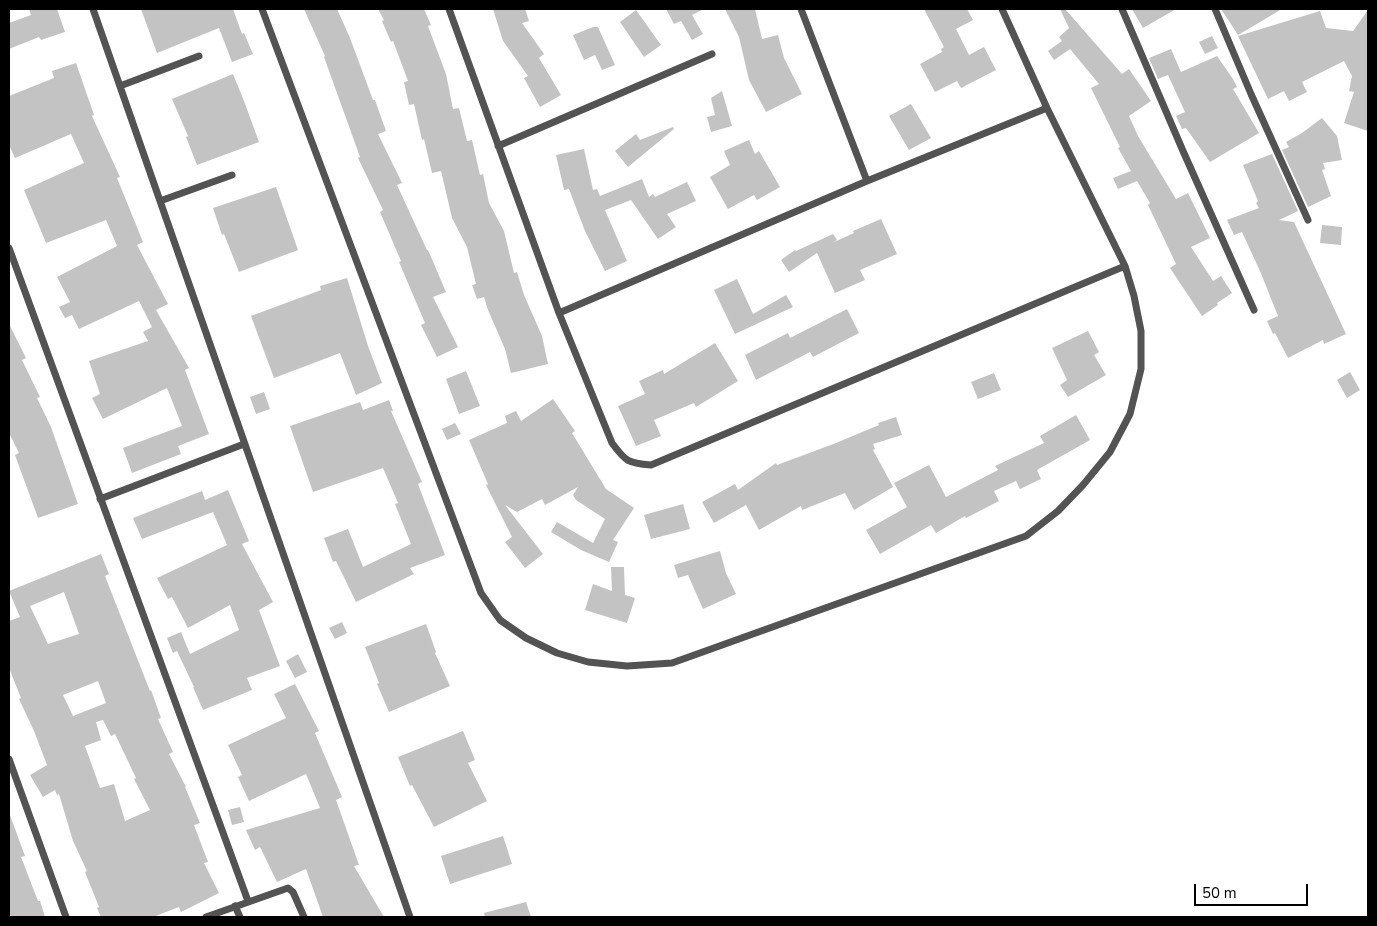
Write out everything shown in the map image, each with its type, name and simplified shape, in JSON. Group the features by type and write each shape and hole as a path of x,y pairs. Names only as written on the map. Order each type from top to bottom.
{"lane":[{"path":"93,9 410,917"},
{"path":"262,9 481,593 500,620 526,638 557,653 588,662 626,666 672,663 1026,536 1058,511 1083,485 1110,452 1130,414 1141,369 1141,332 1134,296 1125,266 1047,108 1002,9"},
{"path":"449,9 559,313 612,443 622,456 634,464 651,465 1125,266"},
{"path":"802,9 867,181"},
{"path":"1122,9 1254,310"},
{"path":"1215,9 1308,220"},
{"path":"498,146 712,54"},
{"path":"120,86 199,56"},
{"path":"559,313 867,181 1047,108"},
{"path":"160,201 232,175"},
{"path":"9,248 248,901"},
{"path":"100,500 244,444"},
{"path":"9,759 66,917"},
{"path":"206,917 288,888 293,892 304,917"},
{"path":"235,906 240,917"}],"building":[{"path":"29,9 57,9 65,32 41,40 39,37 9,49 9,23 31,15"},
{"path":"141,9 233,9 242,34 244,33 253,54 232,62 219,28 157,53"},
{"path":"304,9 337,9 373,100 375,100 386,131 378,134 402,183 397,185 446,292 433,297 458,347 437,357 421,325 425,323 380,212 383,210 358,158 360,157 325,56"},
{"path":"378,9 424,9 431,25 428,26 446,74 453,109 459,108 467,141 472,140 480,175 483,174 489,203 504,231 514,273 517,272 524,295 542,336 548,364 511,373 505,349 484,297 477,299 472,285 476,284 467,247 452,218 441,171 432,173 414,104 409,105 404,82 408,81 393,41 391,42 382,21 384,20"},
{"path":"493,9 525,9 529,21 522,23 544,54 539,58 561,95 540,107 524,78 528,76 503,41"},
{"path":"666,9 704,9 692,15 703,34 692,40 681,21 674,24"},
{"path":"725,9 755,9 762,39 778,35 784,58 802,94 766,112 749,80 739,37"},
{"path":"924,9 967,9 973,20 956,29 969,55 984,47 996,70 961,88 957,81 935,92 920,64 942,52 941,49 944,47"},
{"path":"1060,9 1065,9 1122,74 1129,69 1151,101 1129,116 1138,136 1176,199 1188,193 1210,238 1191,247 1213,281 1221,276 1232,293 1202,316 1170,268 1176,264 1148,205 1150,203 1137,181 1118,189 1113,178 1131,171 1118,148 1120,147 1091,88 1099,84 1070,49 1054,60 1048,51 1062,41 1059,37 1069,28"},
{"path":"1132,9 1176,9 1143,28"},
{"path":"1221,9 1282,9 1238,35"},
{"path":"636,10 661,45 644,57 620,22"},
{"path":"1368,10 1368,131 1344,123 1354,92 1349,91 1352,76 1344,61 1302,82 1307,92 1289,101 1284,91 1268,99 1238,36 1320,11 1326,28 1353,31"},
{"path":"593,27 598,27 615,65 602,70 595,55 584,60 573,35"},
{"path":"1212,36 1218,48 1205,54 1199,42"},
{"path":"1171,49 1181,72 1217,56 1233,79 1237,87 1233,89 1259,133 1210,162 1186,128 1182,129 1176,116 1185,112 1168,75 1158,79 1149,58"},
{"path":"76,63 94,115 92,116 120,177 117,178 143,242 137,245 168,304 156,310 189,368 185,370 209,434 178,446 181,454 132,473 123,448 182,426 167,388 103,419 92,398 100,394 89,361 148,341 143,332 152,327 139,301 79,329 72,315 65,318 59,307 70,302 57,277 117,246 106,220 46,243 24,190 84,163 71,134 15,158 9,145 9,96 54,78 52,71"},
{"path":"233,74 259,142 197,165 186,137 188,136 172,99"},
{"path":"722,91 732,126 711,132 707,117 715,115 711,98"},
{"path":"911,104 931,138 909,150 889,116"},
{"path":"1322,118 1337,136 1342,160 1323,163 1325,169 1322,170 1331,196 1308,207 1282,150 1289,147 1286,142"},
{"path":"673,127 674,129 628,167 615,151 636,134 640,140"},
{"path":"749,140 755,154 759,151 780,187 757,200 754,195 728,209 710,177 730,165 724,151"},
{"path":"584,149 593,190 597,189 600,196 642,179 649,197 653,194 655,197 687,182 696,201 667,214 676,227 658,239 631,200 605,210 627,261 605,271 585,231 569,189 564,190 556,155"},
{"path":"1272,154 1298,211 1279,220 1294,222 1346,334 1324,344 1323,340 1288,358 1267,321 1278,316 1260,271 1242,232 1234,235 1227,220 1259,208 1256,203 1258,201 1243,165"},
{"path":"276,187 298,250 239,272 224,234 222,235 213,208"},
{"path":"881,219 897,254 860,270 865,280 835,293 817,253 789,272 781,260 795,250 833,234 837,240 832,243 854,233 853,231"},
{"path":"1322,225 1342,227 1341,245 1320,243"},
{"path":"347,278 368,346 382,383 356,395 340,353 274,378 251,316 321,290 320,286"},
{"path":"737,279 753,314 786,295 793,307 735,334 714,290"},
{"path":"847,309 859,333 813,357 810,352 756,380 745,355 788,333 790,338"},
{"path":"9,324 26,358 22,360 40,397 37,398 51,427 78,504 38,518 15,455 19,453 9,433"},
{"path":"1088,331 1099,352 1094,355 1106,375 1068,397 1060,385 1067,380 1052,348"},
{"path":"715,343 738,381 696,407 694,403 654,420 661,436 636,446 618,406 645,394 639,381 663,370 664,374"},
{"path":"466,371 480,406 459,414 446,379"},
{"path":"1350,372 1360,390 1347,398 1337,380"},
{"path":"994,373 1001,390 978,399 971,382"},
{"path":"264,392 270,409 256,414 250,397"},
{"path":"553,399 575,431 572,433 606,489 634,508 613,540 618,542 609,562 581,550 551,532 557,522 593,543 605,519 576,500 573,495 578,487 545,505 542,499 517,512 505,505 543,554 525,568 505,542 512,537 486,485 488,484 469,440 507,423 505,416 516,411 521,421"},
{"path":"389,400 393,411 391,411 422,482 418,484 445,555 410,568 414,574 356,602 336,561 333,562 324,538 348,529 363,567 411,544 395,504 398,503 383,468 313,492 290,426 360,402 363,410"},
{"path":"1076,415 1090,440 1037,470 1041,479 1020,489 1016,481 994,491 999,501 966,518 965,516 936,533 931,525 880,554 866,530 907,507 894,483 929,465 946,497 998,470 995,466 1044,443 1040,436"},
{"path":"896,417 902,435 873,444 875,449 873,450 893,487 854,510 845,493 802,510 801,506 759,530 746,505 714,523 702,502 735,484 738,490 776,463 777,465 836,443 879,425 878,423"},
{"path":"455,423 461,434 447,440 442,429"},
{"path":"228,490 249,541 242,544 273,602 259,610 280,666 247,678 252,690 203,710 177,651 173,653 167,638 181,632 190,654 239,630 230,605 188,628 172,597 168,599 157,578 227,545 213,512 142,539 133,518 202,491 205,500"},
{"path":"683,504 690,529 651,539 644,515"},
{"path":"720,551 726,573 736,594 703,609 688,575 678,578 674,565"},
{"path":"101,554 109,574 105,576 151,690 161,718 158,719 173,752 169,754 186,787 200,823 194,825 208,862 204,863 219,893 181,912 179,907 153,917 101,917 85,872 87,871 73,841 59,794 57,795 55,790 43,797 30,775 47,765 19,699 21,698 9,668 9,621 20,617 9,591","holes":["64,592 79,634 48,644 30,606","98,681 106,703 73,716 63,695","103,720 111,736 115,734 136,778 134,779 150,810 125,821 114,784 100,788 85,746 101,740 96,722"]},
{"path":"611,567 624,567 625,595 635,598 627,623 585,610 593,584 612,591"},
{"path":"342,622 347,633 335,639 329,628"},
{"path":"426,624 435,653 450,686 389,712 377,684 379,683 365,647"},
{"path":"298,654 307,672 295,678 286,661"},
{"path":"295,684 319,731 315,733 342,797 336,800 359,865 354,866 384,917 323,917 306,869 277,882 260,847 255,850 246,830 320,808 306,774 249,801 238,777 242,775 228,745 286,718 274,694"},
{"path":"463,731 475,760 468,763 487,801 434,827 412,785 410,786 398,757"},
{"path":"240,807 244,822 232,825 228,810"},
{"path":"9,815 25,856 21,857 45,917 9,917"},
{"path":"503,836 512,864 450,884 441,856"},
{"path":"526,902 531,917 485,917 484,913"}]}
